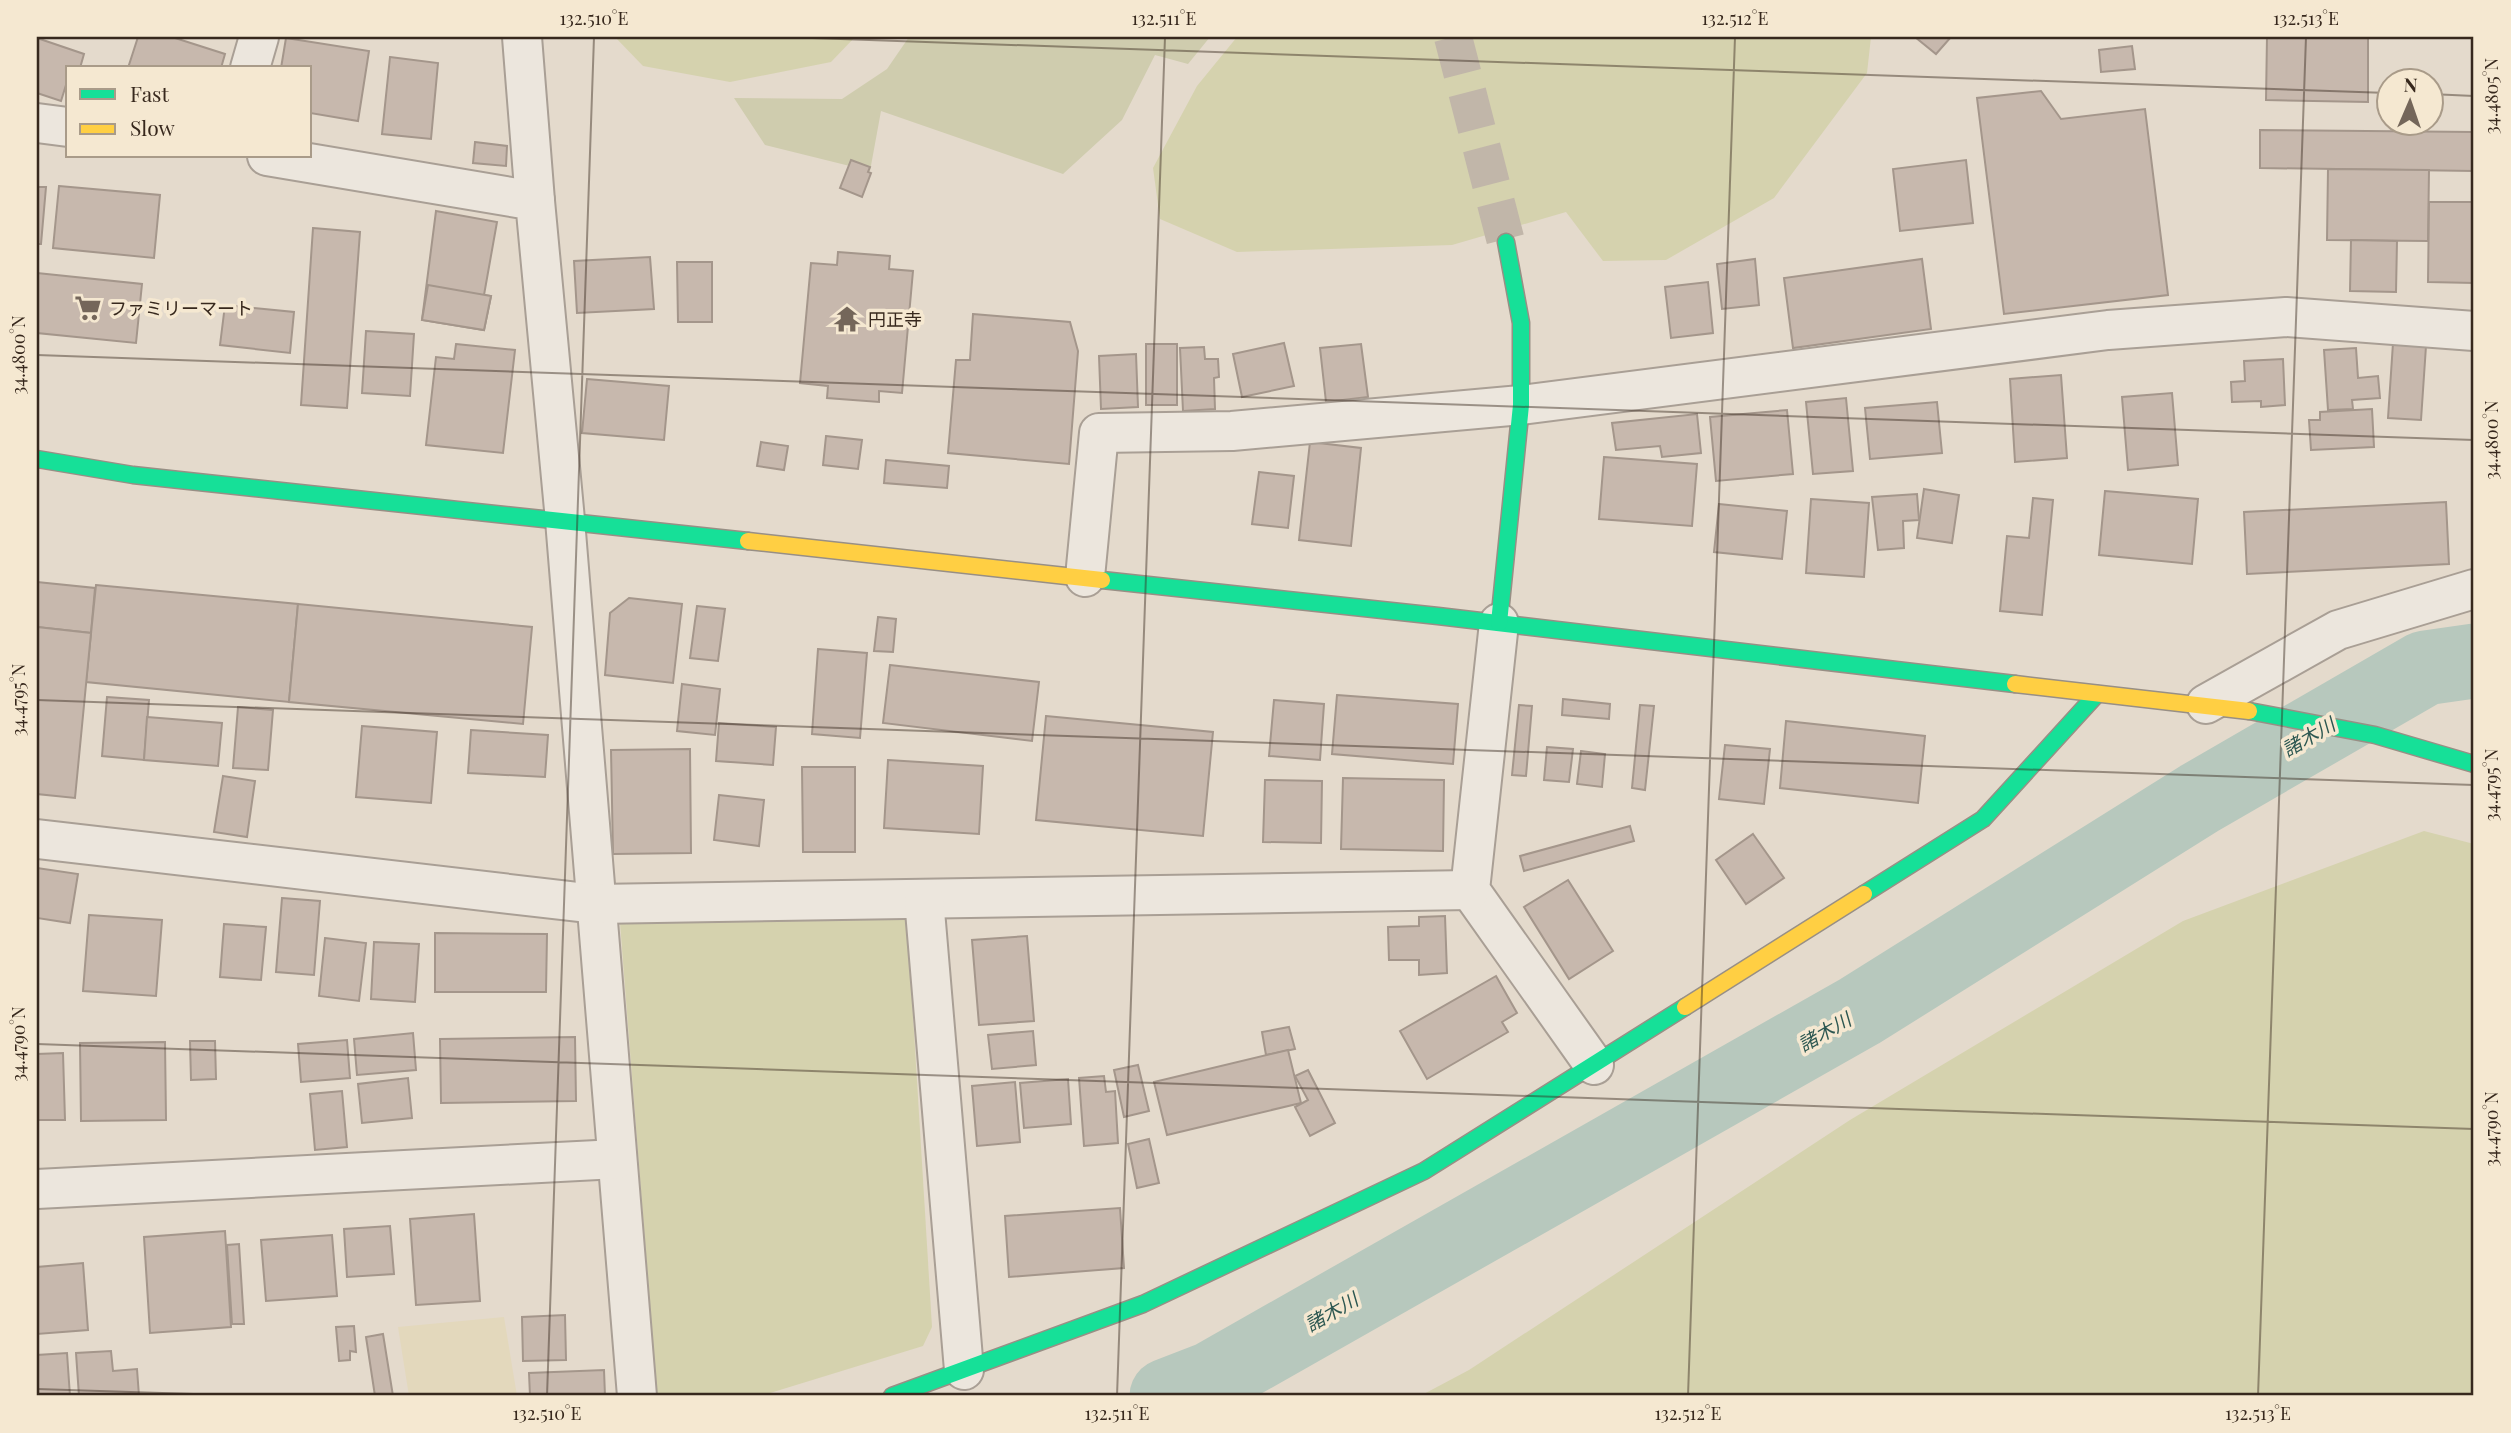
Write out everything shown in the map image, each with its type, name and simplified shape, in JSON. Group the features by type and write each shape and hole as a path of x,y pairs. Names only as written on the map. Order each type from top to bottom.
{"street":[{"path":"251,66 260,37"},
{"path":"522,37 565,520 637,1396"},
{"path":"37,123 66,127"},
{"path":"279,158 535,201"},
{"path":"1506,243 1521,323 1521,405 1470,890 1594,1065"},
{"path":"1085,577 1099,433 1232,431 1521,405 2108,330 2286,317 2474,331"},
{"path":"37,459 132,475 1499,622 2224,707 2375,735 2474,764"},
{"path":"2224,707 2338,630 2474,589"},
{"path":"892,1396 1143,1304 1424,1171 1983,819 2097,694"},
{"path":"37,839 596,904 1470,890"},
{"path":"925,899 964,1370"},
{"path":"37,1189 617,1159"}],"shaded area":[{"path":"615,37 855,37 831,62 730,82 643,66"},
{"path":"909,37 1210,37 1188,64 1155,55 1122,120 1063,174 881,111 870,171 765,145 734,98 842,99 887,69"},
{"path":"1237,37 1871,37 1867,73 1774,198 1666,260 1603,261 1566,212 1452,245 1237,252 1160,219 1153,168 1197,86"},
{"path":"2424,831 2474,844 2474,1396 1420,1396 1469,1370 1850,1120 2183,921"},
{"path":"907,917 932,1327 923,1346 760,1396 657,1396 620,923"},
{"path":"504,1317 517,1396 409,1396 398,1327"}],"building":[{"path":"138,37 172,37 225,54 222,66 129,66"},
{"path":"1915,37 1951,37 1936,54"},
{"path":"2267,37 2368,37 2368,102 2266,100"},
{"path":"37,38 84,54 81,66 66,66 66,85 61,101 37,93"},
{"path":"286,38 369,51 358,121 312,113 312,66 281,66"},
{"path":"2132,46 2135,69 2101,72 2099,50"},
{"path":"390,57 438,63 431,139 382,134"},
{"path":"2041,91 2061,119 2145,109 2168,295 2004,314 1977,98"},
{"path":"2260,130 2374,131 2374,136 2444,136 2444,132 2474,132 2474,171 2260,168"},
{"path":"475,142 507,146 506,166 473,163"},
{"path":"851,160 870,167 868,172 871,173 862,197 840,188"},
{"path":"1966,160 1973,223 1900,231 1893,169"},
{"path":"2328,169 2429,170 2428,241 2327,240"},
{"path":"59,186 160,195 154,258 53,248"},
{"path":"37,187 46,187 41,244 37,244"},
{"path":"2429,202 2474,202 2474,283 2428,282"},
{"path":"436,211 497,222 484,295 491,296 484,330 422,320"},
{"path":"313,228 360,232 347,408 301,405"},
{"path":"2351,240 2397,241 2396,292 2350,291"},
{"path":"838,252 890,256 889,269 913,271 902,393 879,391 879,402 827,398 828,386 800,383 811,263 837,265"},
{"path":"650,257 654,309 577,313 574,261"},
{"path":"1755,259 1759,305 1722,309 1717,264"},
{"path":"1922,259 1931,329 1793,348 1784,278"},
{"path":"677,262 712,262 712,322 678,322"},
{"name":"ファミリーマート","path":"37,273 142,284 136,343 37,333"},
{"path":"1708,282 1713,333 1671,338 1665,287"},
{"path":"428,285 491,296 484,330 422,320"},
{"path":"225,305 294,312 290,353 220,345"},
{"path":"973,314 1070,322 1078,351 1069,464 948,453 956,360 970,360"},
{"path":"366,331 414,334 410,396 362,393"},
{"path":"1284,343 1294,386 1242,397 1233,354"},
{"path":"2393,343 2426,346 2421,420 2388,418"},
{"path":"456,344 515,350 503,453 426,445 436,357 454,359"},
{"path":"1146,344 1177,344 1177,405 1146,405"},
{"path":"1361,344 1368,397 1326,402 1320,348"},
{"path":"1204,347 1205,359 1218,359 1219,377 1214,378 1215,409 1183,411 1180,348"},
{"path":"2356,348 2358,378 2378,376 2380,398 2352,400 2353,409 2328,410 2324,350"},
{"path":"1136,354 1138,407 1101,409 1099,356"},
{"path":"2283,359 2285,405 2261,407 2261,401 2232,402 2231,382 2245,381 2244,361"},
{"path":"2061,375 2067,458 2015,462 2010,379"},
{"path":"587,379 669,386 664,440 582,433"},
{"path":"2172,393 2178,465 2128,470 2122,397"},
{"path":"1846,398 1853,471 1813,474 1806,402"},
{"path":"1937,402 1942,453 1870,459 1865,408"},
{"path":"2372,409 2374,447 2311,450 2309,420 2320,420 2320,412"},
{"path":"1787,410 1793,474 1716,481 1710,417"},
{"path":"1697,414 1701,453 1662,457 1660,446 1616,450 1612,423"},
{"path":"826,436 862,440 858,469 823,465"},
{"path":"761,442 788,446 784,470 757,466"},
{"path":"1310,442 1361,448 1351,546 1299,540"},
{"path":"1604,457 1697,464 1692,526 1599,519"},
{"path":"886,460 949,466 947,488 884,483"},
{"path":"1259,472 1294,476 1288,528 1252,524"},
{"path":"1924,489 1959,495 1952,543 1917,538"},
{"path":"2105,491 2198,499 2192,564 2099,555"},
{"path":"1917,494 1919,520 1903,521 1904,548 1878,550 1872,497"},
{"path":"2033,498 2053,500 2042,615 2000,611 2007,536 2029,538"},
{"path":"1811,499 1869,503 1864,577 1806,573"},
{"path":"2446,502 2449,564 2247,574 2244,512"},
{"path":"1719,504 1787,511 1782,559 1714,552"},
{"path":"37,582 95,588 91,633 37,627"},
{"path":"96,585 298,604 289,702 86,682"},
{"path":"629,598 682,604 673,683 605,675 610,613"},
{"path":"298,604 532,627 523,724 289,702"},
{"path":"697,606 725,609 718,661 690,658"},
{"path":"878,617 896,619 893,652 874,651"},
{"path":"37,627 91,633 75,798 37,794"},
{"path":"818,649 867,653 860,738 812,734"},
{"path":"890,665 1039,682 1032,741 883,723"},
{"path":"682,684 720,689 715,735 677,731"},
{"path":"1337,695 1458,704 1453,764 1332,754"},
{"path":"107,697 149,700 144,760 102,756"},
{"path":"1563,699 1610,704 1609,719 1562,715"},
{"path":"1274,700 1324,704 1320,760 1269,756"},
{"path":"1519,705 1532,706 1526,776 1512,775"},
{"path":"1640,705 1654,706 1645,790 1632,788"},
{"path":"238,707 273,710 268,770 233,768"},
{"path":"1046,716 1213,732 1203,836 1036,820"},
{"path":"147,717 222,723 218,766 144,760"},
{"path":"1786,721 1925,736 1918,803 1780,788"},
{"path":"719,723 776,727 773,765 716,761"},
{"path":"362,726 437,732 431,803 356,797"},
{"path":"471,730 548,735 545,777 468,773"},
{"path":"1725,745 1770,749 1764,804 1719,799"},
{"path":"1547,747 1573,749 1569,782 1544,780"},
{"path":"690,749 691,853 613,854 611,750"},
{"path":"1581,751 1605,754 1602,787 1577,784"},
{"path":"888,760 983,766 979,834 884,828"},
{"path":"802,767 855,767 855,852 803,852"},
{"path":"223,776 255,781 247,837 214,832"},
{"path":"1343,778 1444,780 1443,851 1341,849"},
{"path":"1265,780 1322,781 1321,843 1263,842"},
{"path":"719,795 764,800 759,846 714,840"},
{"path":"1630,826 1634,841 1524,871 1520,856"},
{"path":"1753,834 1784,878 1746,904 1716,860"},
{"path":"37,868 78,874 70,923 37,918"},
{"path":"1568,880 1613,951 1569,979 1524,907"},
{"path":"282,898 320,901 314,975 276,972"},
{"path":"89,915 162,920 156,996 83,991"},
{"path":"1445,916 1447,973 1419,975 1419,960 1389,960 1388,927 1419,926 1419,917"},
{"path":"224,924 266,927 261,980 220,977"},
{"path":"435,933 547,934 546,992 435,992"},
{"path":"1027,936 1034,1021 979,1025 972,940"},
{"path":"325,938 366,943 359,1001 319,996"},
{"path":"374,942 419,944 415,1002 371,999"},
{"path":"1496,976 1517,1013 1502,1022 1508,1032 1427,1079 1400,1031"},
{"path":"1289,1027 1295,1049 1266,1055 1262,1032"},
{"path":"1033,1031 1036,1065 992,1069 988,1035"},
{"path":"413,1033 416,1070 357,1075 354,1039"},
{"path":"575,1037 576,1101 441,1103 440,1039"},
{"path":"347,1040 350,1078 301,1082 298,1044"},
{"path":"190,1041 215,1041 216,1079 191,1080"},
{"path":"165,1042 166,1120 81,1121 80,1043"},
{"path":"1288,1050 1301,1103 1167,1135 1154,1082"},
{"path":"63,1053 65,1120 37,1120 37,1054"},
{"path":"1138,1065 1149,1111 1124,1117 1114,1070"},
{"path":"1308,1070 1335,1123 1310,1136 1295,1107 1308,1100 1295,1076"},
{"path":"1104,1076 1106,1092 1115,1091 1118,1143 1084,1146 1079,1078"},
{"path":"408,1078 412,1118 362,1123 358,1084"},
{"path":"1068,1079 1071,1124 1024,1128 1020,1083"},
{"path":"1015,1082 1020,1142 977,1146 972,1086"},
{"path":"342,1091 347,1147 315,1150 310,1094"},
{"path":"1149,1139 1159,1183 1137,1188 1128,1144"},
{"path":"1120,1208 1124,1268 1009,1277 1005,1216"},
{"path":"474,1214 480,1301 416,1305 410,1219"},
{"path":"390,1226 394,1274 347,1277 344,1229"},
{"path":"225,1231 231,1327 150,1333 144,1237"},
{"path":"332,1235 337,1296 266,1301 261,1240"},
{"path":"239,1244 244,1324 232,1324 227,1245"},
{"path":"83,1263 88,1330 37,1334 37,1267"},
{"path":"565,1315 566,1360 523,1361 522,1317"},
{"path":"354,1326 356,1352 350,1351 350,1360 339,1361 336,1327"},
{"path":"383,1334 393,1396 375,1396 366,1337"},
{"path":"111,1351 113,1371 137,1369 139,1396 79,1396 76,1353"},
{"path":"67,1353 70,1396 37,1396 37,1355"},
{"path":"604,1370 605,1396 530,1396 529,1373"}],"waterway":[{"name":"諸木川","path":"1167,1396 1211,1379 1860,1011 2200,798 2425,668 2474,661"}],"tunnel":[{"path":"1453,37 1506,242"}],"traffic: fast":[{"path":"1499,623 1521,405 1521,323 1506,242"},
{"path":"37,459 133,475 748,541"},
{"path":"1102,580 1438,616 2015,684"},
{"path":"1864,894 1983,819 2097,694"},
{"path":"2249,711 2375,735 2474,764"},
{"path":"892,1396 1143,1304 1424,1171 1685,1007"}],"traffic: slow":[{"path":"748,541 1102,580"},
{"path":"2015,684 2249,711"},
{"path":"1685,1007 1864,894"}],"place":[{"name":"ファミリーマート","path":"88,308"},
{"name":"円正寺","path":"847,319"}]}
